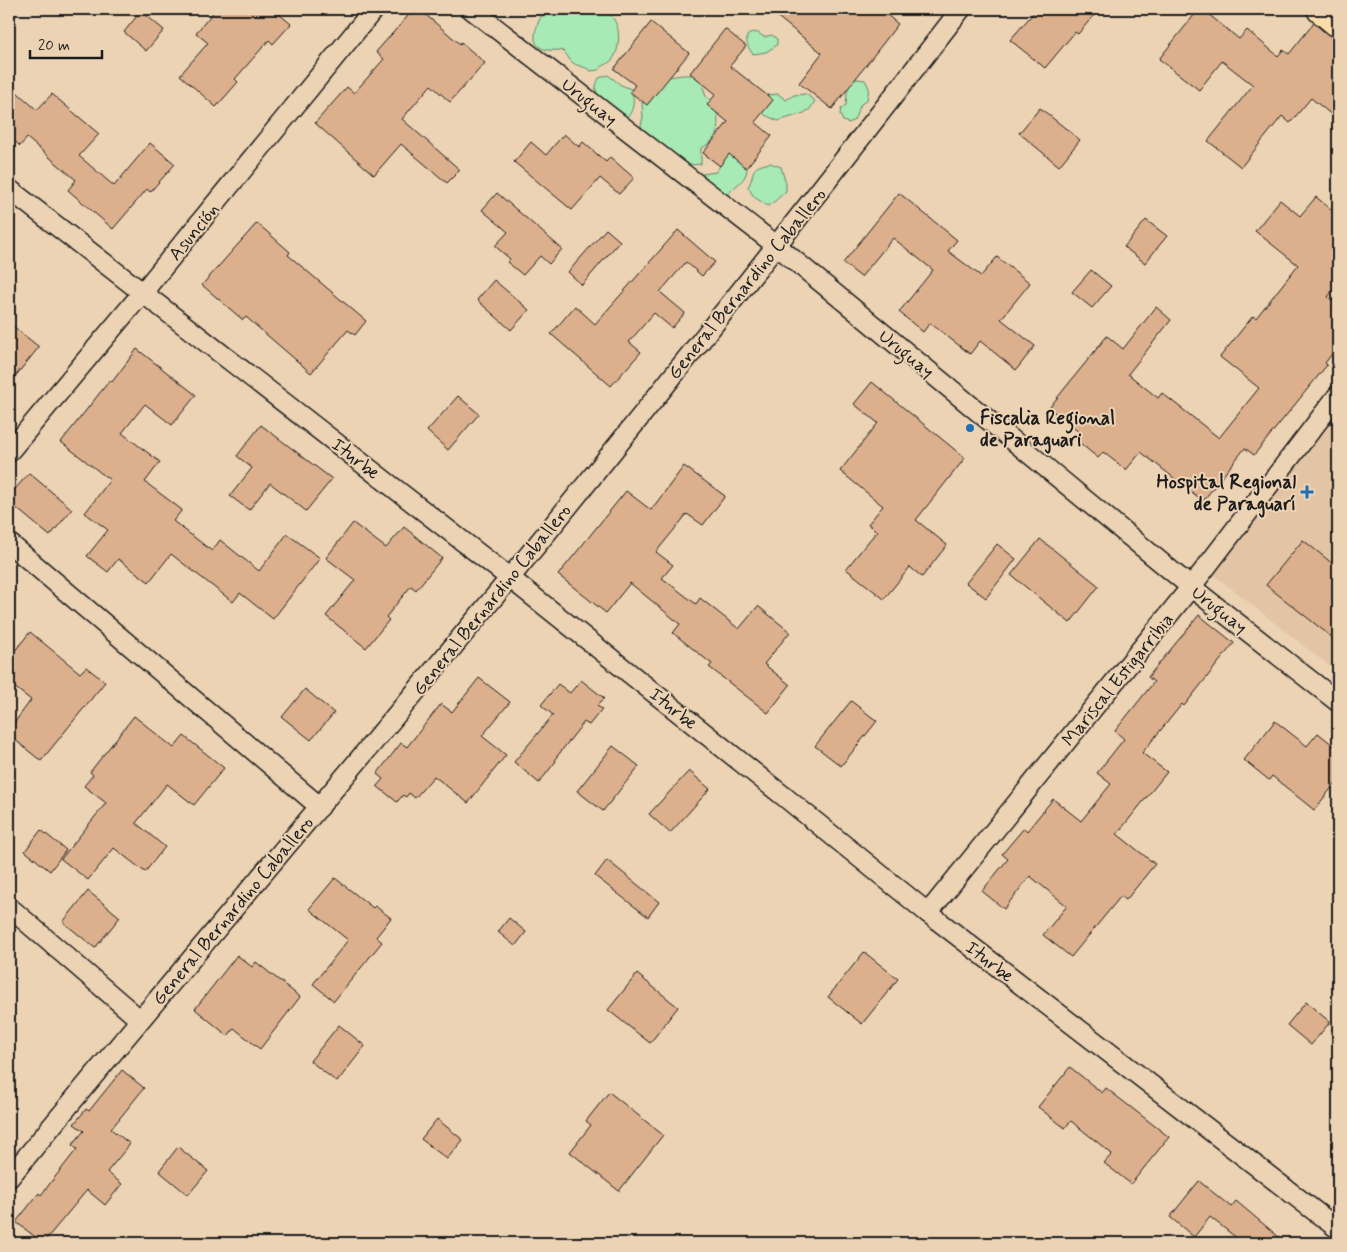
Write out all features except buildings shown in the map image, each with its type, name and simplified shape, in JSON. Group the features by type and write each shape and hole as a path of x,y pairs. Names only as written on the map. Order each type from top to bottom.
{"highway":[{"path":"1321,9 1338,23"}],"street":[{"name":"Asunción","path":"9,452 143,292 374,9"},
{"name":"Uruguay","path":"471,9 777,246 1191,588 1338,702"},
{"name":"General Bernardino Caballero","path":"9,1178 139,1019 320,807 510,578 777,246 961,9"},
{"name":"Iturbe","path":"9,189 510,578 928,913 1338,1229"},
{"name":"Mariscal Estigarribia","path":"928,913 1191,588 1338,395"},
{"path":"9,543 320,807"},
{"path":"9,907 139,1019"}],"shaded area":[{"name":"Hospital Regional de Paraguarí","path":"1338,409 1338,673 1214,575"}],"green space":[{"path":"562,9 606,9 618,30 616,54 611,61 598,70 591,71 573,63 563,51 548,50 536,43 537,27 544,13"},
{"path":"752,32 764,37 772,35 777,39 777,45 766,52 753,54 747,41 747,36"},
{"path":"608,75 621,85 631,89 633,104 632,111 628,117 610,108 602,101 596,91 599,78"},
{"path":"694,75 702,84 706,97 715,102 718,123 716,135 708,145 701,148 701,164 683,163 666,154 652,141 641,126 643,117 642,103 669,77"},
{"path":"865,80 869,88 867,100 861,104 854,120 849,123 843,121 840,114 841,109 846,105 848,81"},
{"path":"778,94 786,100 794,95 806,94 815,101 810,109 804,113 778,121 765,115 759,109 759,103 767,95"},
{"path":"732,143 747,157 747,170 742,181 725,198 701,179 702,174 716,172"},
{"path":"770,163 781,167 786,191 768,206 754,197 748,187 755,169"}],"place":[{"name":"Fiscalia Regional de Paraguari","path":"970,428"},
{"name":"Hospital Regional de Paraguarí","path":"1307,492"}]}
